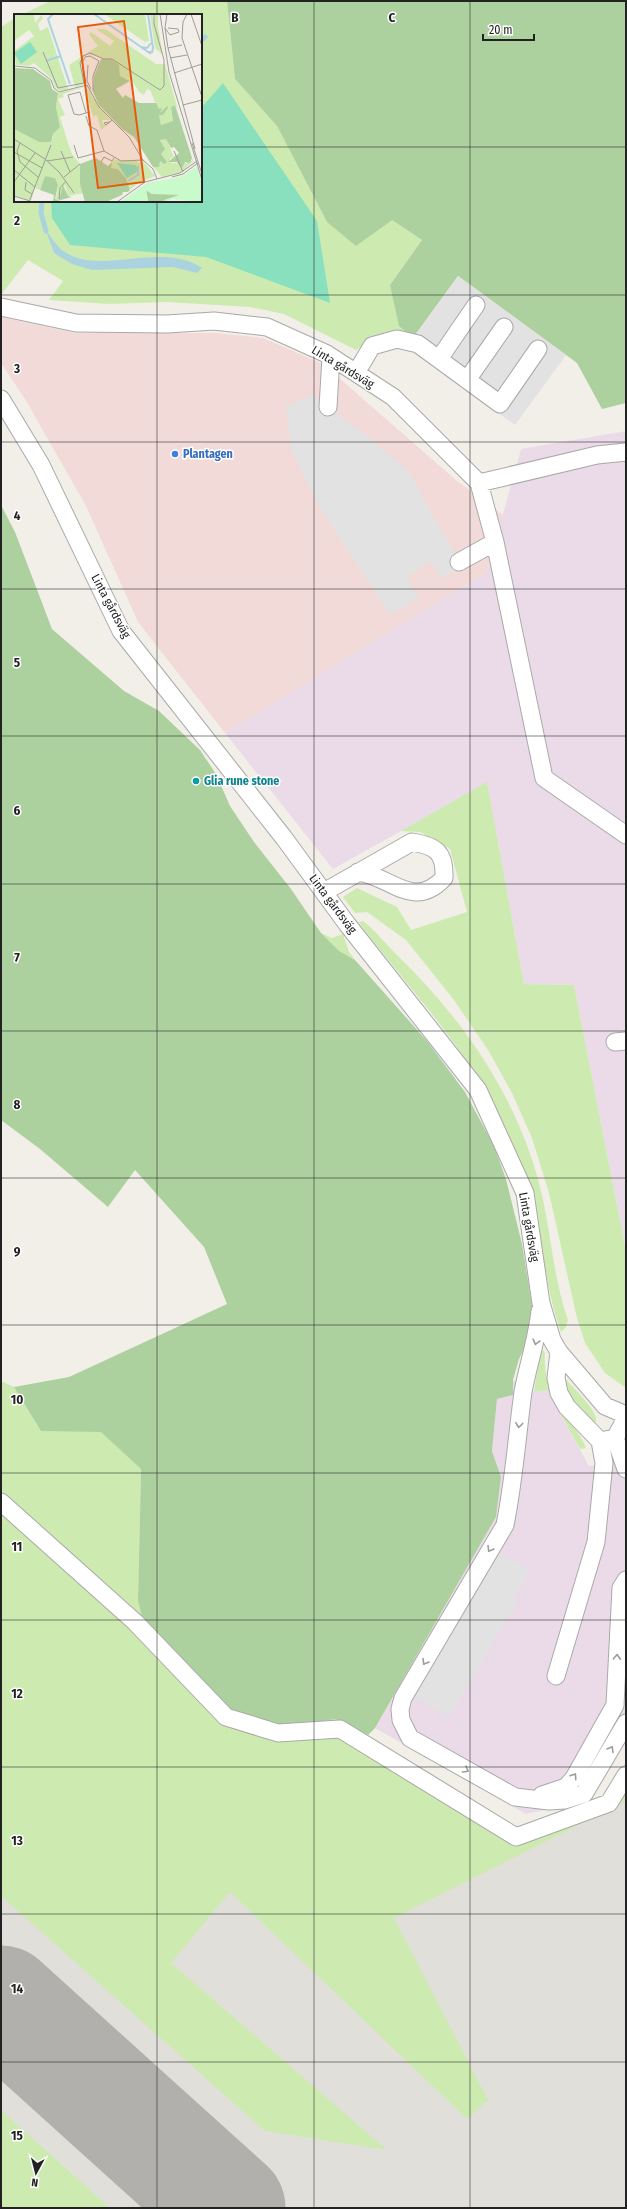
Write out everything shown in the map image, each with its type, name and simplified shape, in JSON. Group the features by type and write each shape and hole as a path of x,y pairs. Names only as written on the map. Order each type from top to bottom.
{"street":[{"path":"439,359 476,305"},
{"name":"Linta gårdsväg","path":"1,307 76,323 167,324 214,321 267,328 331,357 392,397 479,483"},
{"path":"467,380 504,327"},
{"path":"356,373 372,346 397,339 418,344 500,404 538,349"},
{"path":"328,407 331,357"},
{"name":"Linta gårdsväg","path":"1,399 41,465 121,631 284,838 324,892 478,1090 525,1193 541,1303 552,1340 559,1352 605,1406 626,1417"},
{"path":"626,452 597,455 479,483 495,542 544,778 626,835"},
{"path":"458,562 495,542"},
{"path":"324,892 358,872 412,842 426,844 440,853 445,864 444,878 436,886 426,891 413,893 398,888 366,873 358,872"},
{"path":"541,1303 537,1337 524,1386 511,1496 505,1525 403,1698 400,1709 401,1720 410,1738 515,1797 549,1801 565,1800 584,1794 626,1723"},
{"path":"559,1352 556,1378 559,1393 567,1407 608,1439 626,1469"},
{"path":"556,1676 596,1542 608,1439 626,1417"},
{"path":"1,1502 135,1622 226,1717 278,1733 340,1729 516,1837 609,1803 626,1775"},
{"path":"529,1799 566,1787 574,1778 615,1706 621,1588 626,1580"}],"shaded area":[{"path":"458,276 566,355 515,425 408,348 413,338"},
{"path":"1,317 75,333 215,333 263,338 323,364 457,481 503,515 487,572 225,733 138,622 86,506 25,399 1,363"},
{"path":"312,395 370,438 409,472 461,567 441,578 431,561 407,576 419,598 390,615 319,506 291,449 286,407"},
{"path":"626,431 626,1251 574,985 524,984 487,783 333,869 225,733 487,572 521,449"},
{"path":"513,1380 534,1392 547,1390 589,1466 626,1459 626,1739 591,1800 526,1814 375,1728 496,1517 501,1477 492,1451 497,1399 513,1395"},
{"path":"1,1494 138,1600 145,1629 368,1735 521,1829 599,1807 626,1762 626,2208 1,2208"},
{"path":"498,1552 530,1571 513,1599 517,1602 449,1717 413,1696"}],"green space":[{"path":"50,1 227,1 235,79 277,126 327,222 392,220 422,240 390,285 406,333 370,341 356,350 284,314 250,307 166,302 109,304 49,300 63,281 28,260 1,295 1,27 14,19 14,202 202,202 202,14 23,14"},
{"path":"227,1 626,1 626,403 602,409 577,363 458,276 413,338 399,326 390,285 422,240 392,220 356,246 327,222 277,126 235,79"},
{"path":"223,83 317,221 330,303 206,257 70,245 52,218 51,202 202,202 202,107"},
{"path":"1,505 15,532 52,629 124,691 159,711 200,750 216,774 230,806 254,842 291,889 321,933 339,951 355,960 427,1041 465,1092 494,1146 506,1179 522,1244 533,1316 524,1349 519,1359 513,1380 513,1395 497,1399 492,1451 501,1477 496,1517 375,1728 368,1735 335,1719 289,1727 233,1714 145,1629 138,1600 141,1469 101,1432 41,1431 14,1387 69,1377 227,1304 204,1247 135,1170 108,1207 40,1149 1,1120"},
{"path":"487,782 524,984 574,985 626,1251 626,1388 605,1373 585,1343 577,1318 549,1193 532,1138 512,1093 488,1050 454,1000 406,940 367,912 355,913 343,897 357,888 397,907 411,930 467,912 450,849 420,832 401,831"},
{"path":"363,921 376,932 420,978 464,1031 502,1090 517,1121 530,1153 544,1203 555,1270 568,1320 566,1327 561,1332 550,1295 537,1219 527,1182 504,1125 475,1074 458,1049 441,1025 364,930 359,922"},
{"path":"321,933 332,938 343,934 349,952 355,960 339,952"},
{"path":"543,1350 545,1353 547,1381 550,1389 558,1406 581,1437 586,1448 580,1449 547,1390 534,1392 540,1353"},
{"path":"564,1377 589,1405 596,1417 596,1422 592,1423 574,1402 568,1391"},
{"path":"1,1381 14,1387 41,1431 101,1431 141,1469 138,1600 289,1727 335,1719 368,1735 521,1829 599,1807 626,1762 626,1801 394,1918 488,2100 467,2119 230,1892 171,1963 387,2150 265,2131 1,1896"},
{"path":"1,2110 110,2208 1,2208"}],"water":[{"path":"46,231 62,250 76,258 93,261 111,261 149,257 168,257 186,260 202,268 197,273 173,267 92,270 72,264 54,253"}],"waterway":[{"path":"42,202 41,213 46,231"}],"runway":[{"path":"1,2003 228,2208"}],"place":[{"name":"Plantagen","path":"175,454"},
{"name":"Glia rune stone","path":"196,781"}]}
